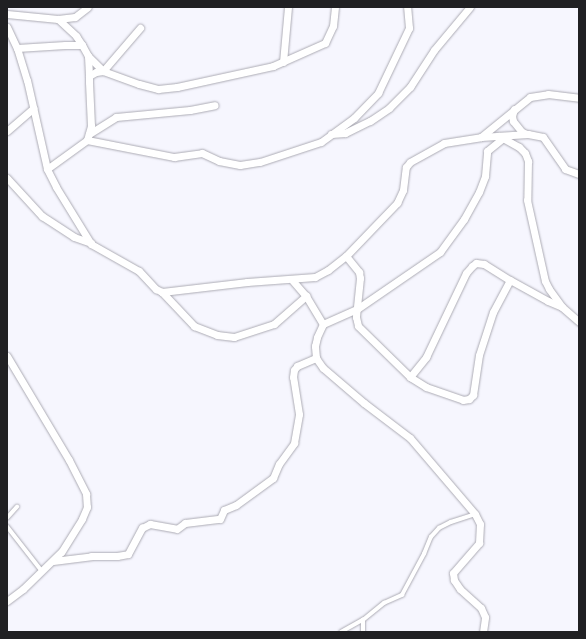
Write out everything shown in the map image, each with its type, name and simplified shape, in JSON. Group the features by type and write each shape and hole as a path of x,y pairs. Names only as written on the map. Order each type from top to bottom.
{"street":[{"path":"7,14 58,19 75,17 88,7"},
{"path":"283,62 288,7"},
{"path":"58,19 76,36 88,56 103,71 158,89 177,87 273,66 325,43 333,26 335,7"},
{"path":"88,137 174,158 202,154 219,161 240,165 260,162 321,142 354,118 378,94 409,28 407,7"},
{"path":"331,134 345,133 370,121 389,108 410,87 434,50 470,7"},
{"path":"7,27 17,48 27,80 47,169 56,188 91,244"},
{"path":"90,76 103,71 140,28"},
{"path":"17,48 65,45 82,46"},
{"path":"88,56 91,126 88,137"},
{"path":"480,137 525,100 548,94 579,98"},
{"path":"47,169 116,117 190,110 215,105"},
{"path":"7,131 33,108"},
{"path":"514,109 512,116 522,132 543,137 565,169 579,174"},
{"path":"162,292 247,282 292,280 315,277 328,270 346,256 397,203 403,190 406,167 410,162 444,143 480,137 501,137 528,134"},
{"path":"501,137 519,147 525,153 528,161 527,200 538,256 549,289 562,307 579,322"},
{"path":"483,632 485,617 481,608 460,589 454,580 453,573 479,543 480,524 475,514 410,438 364,403 323,368 316,358 317,337 324,324 357,308 420,267 440,252 479,192 485,176 487,151 501,137"},
{"path":"7,178 42,216 74,237 91,244 139,271 156,289 162,292 194,326 217,335 234,337 274,324 306,296"},
{"path":"346,256 359,272 360,278 356,317 358,326 410,377 426,387 463,400 469,399 473,395 479,355 493,312 510,280"},
{"path":"410,377 426,357 466,273 476,263 484,264 548,301 562,307"},
{"path":"292,280 306,296 324,324"},
{"path":"7,356 48,422 86,494 87,507 82,519 61,552 42,572 7,601"},
{"path":"53,560 128,554 131,552 136,538 142,528 150,524 177,529 185,523 220,519 224,510 236,505 273,478 279,464 294,443 298,414 293,377 294,370 298,366 316,358"}],"lane":[{"path":"7,518 17,507"},
{"path":"341,632 363,620 377,607 402,595 424,554 431,537 439,528 451,522 475,514"},
{"path":"7,526 42,572"},
{"path":"363,620 363,632"}]}
